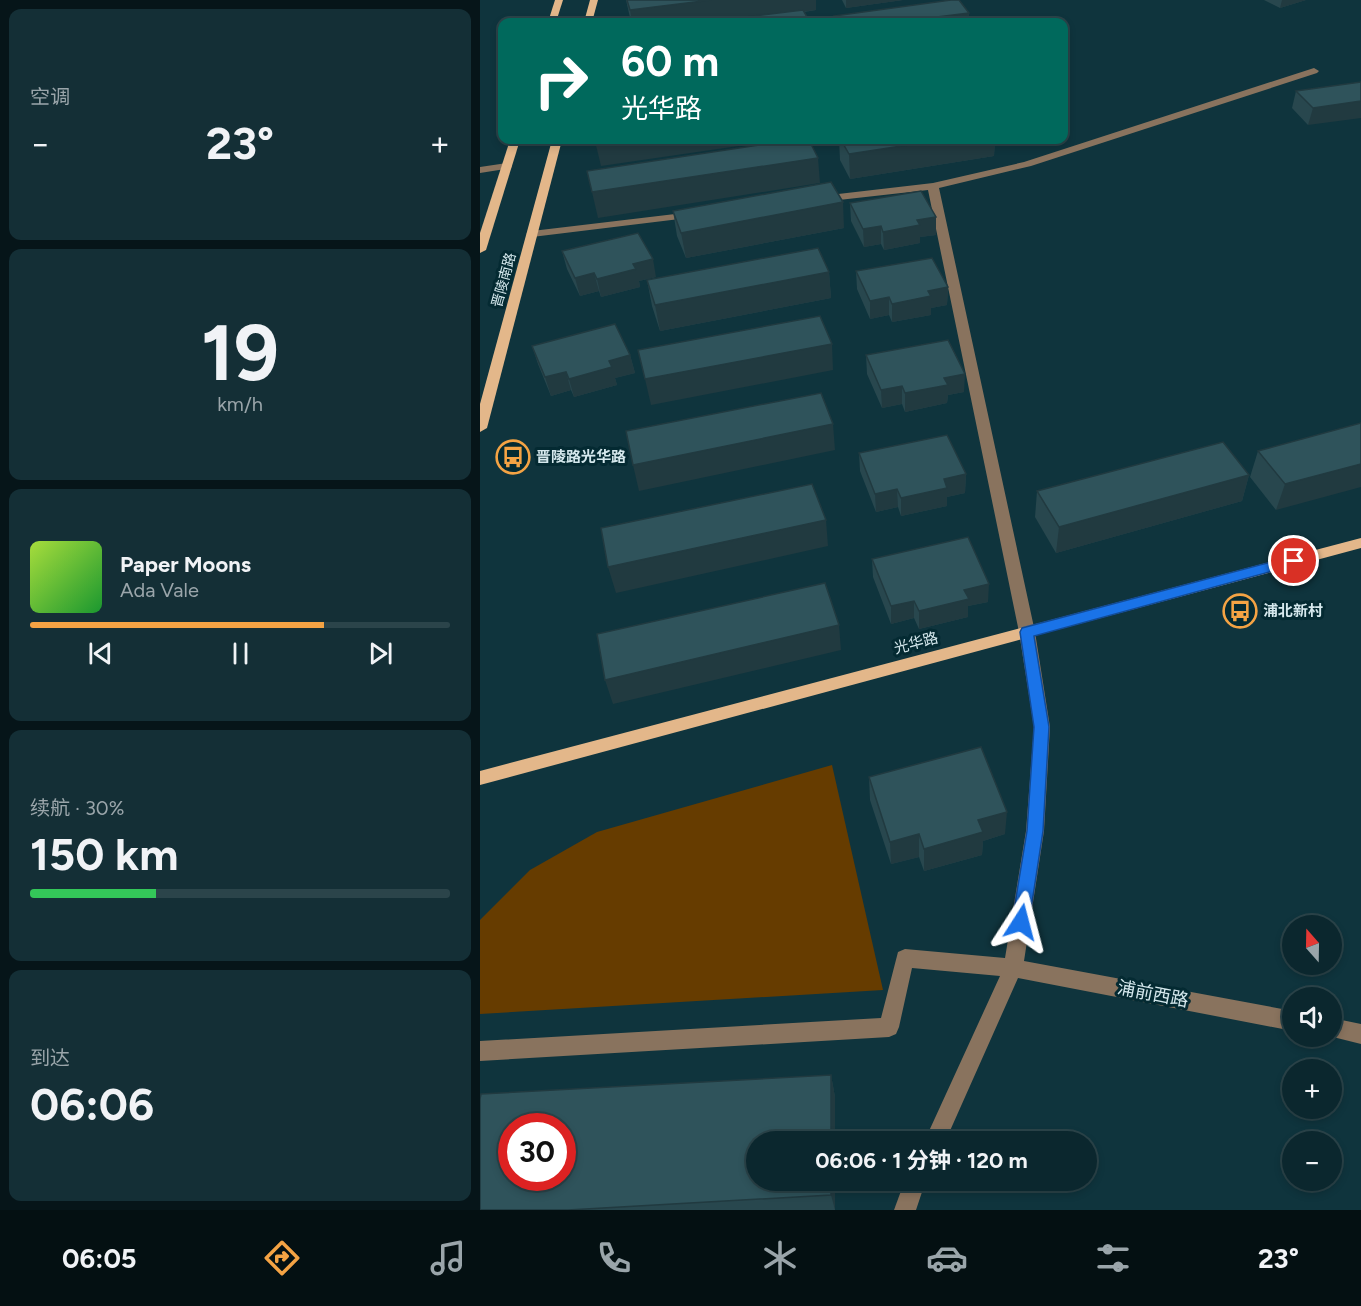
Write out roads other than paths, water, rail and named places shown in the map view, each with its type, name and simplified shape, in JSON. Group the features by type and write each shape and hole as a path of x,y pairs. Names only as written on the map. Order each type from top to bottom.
{"main road":[{"path":"553,18 559,0"},
{"path":"589,18 594,0"},
{"name":"晋陵南路","path":"480,250 514,144"},
{"name":"晋陵南路","path":"480,428 556,144"},
{"name":"光华路","path":"480,778 1361,543"}],"street":[{"path":"815,200 933,186 1027,164 1314,71"},
{"path":"480,170 507,166"},
{"path":"933,186 1027,632 1042,727 1035,831 1013,968 939,1131"},
{"path":"532,234 709,213"},
{"name":"浦前西路","path":"480,1051 890,1027 905,958 1013,968 1282,1019"},
{"path":"1342,1030 1361,1034"},
{"path":"905,1210 912,1191"}],"place":[{"name":"晋陵路光华路","path":"513,457"},
{"name":"浦北新村","path":"1240,611"}]}
